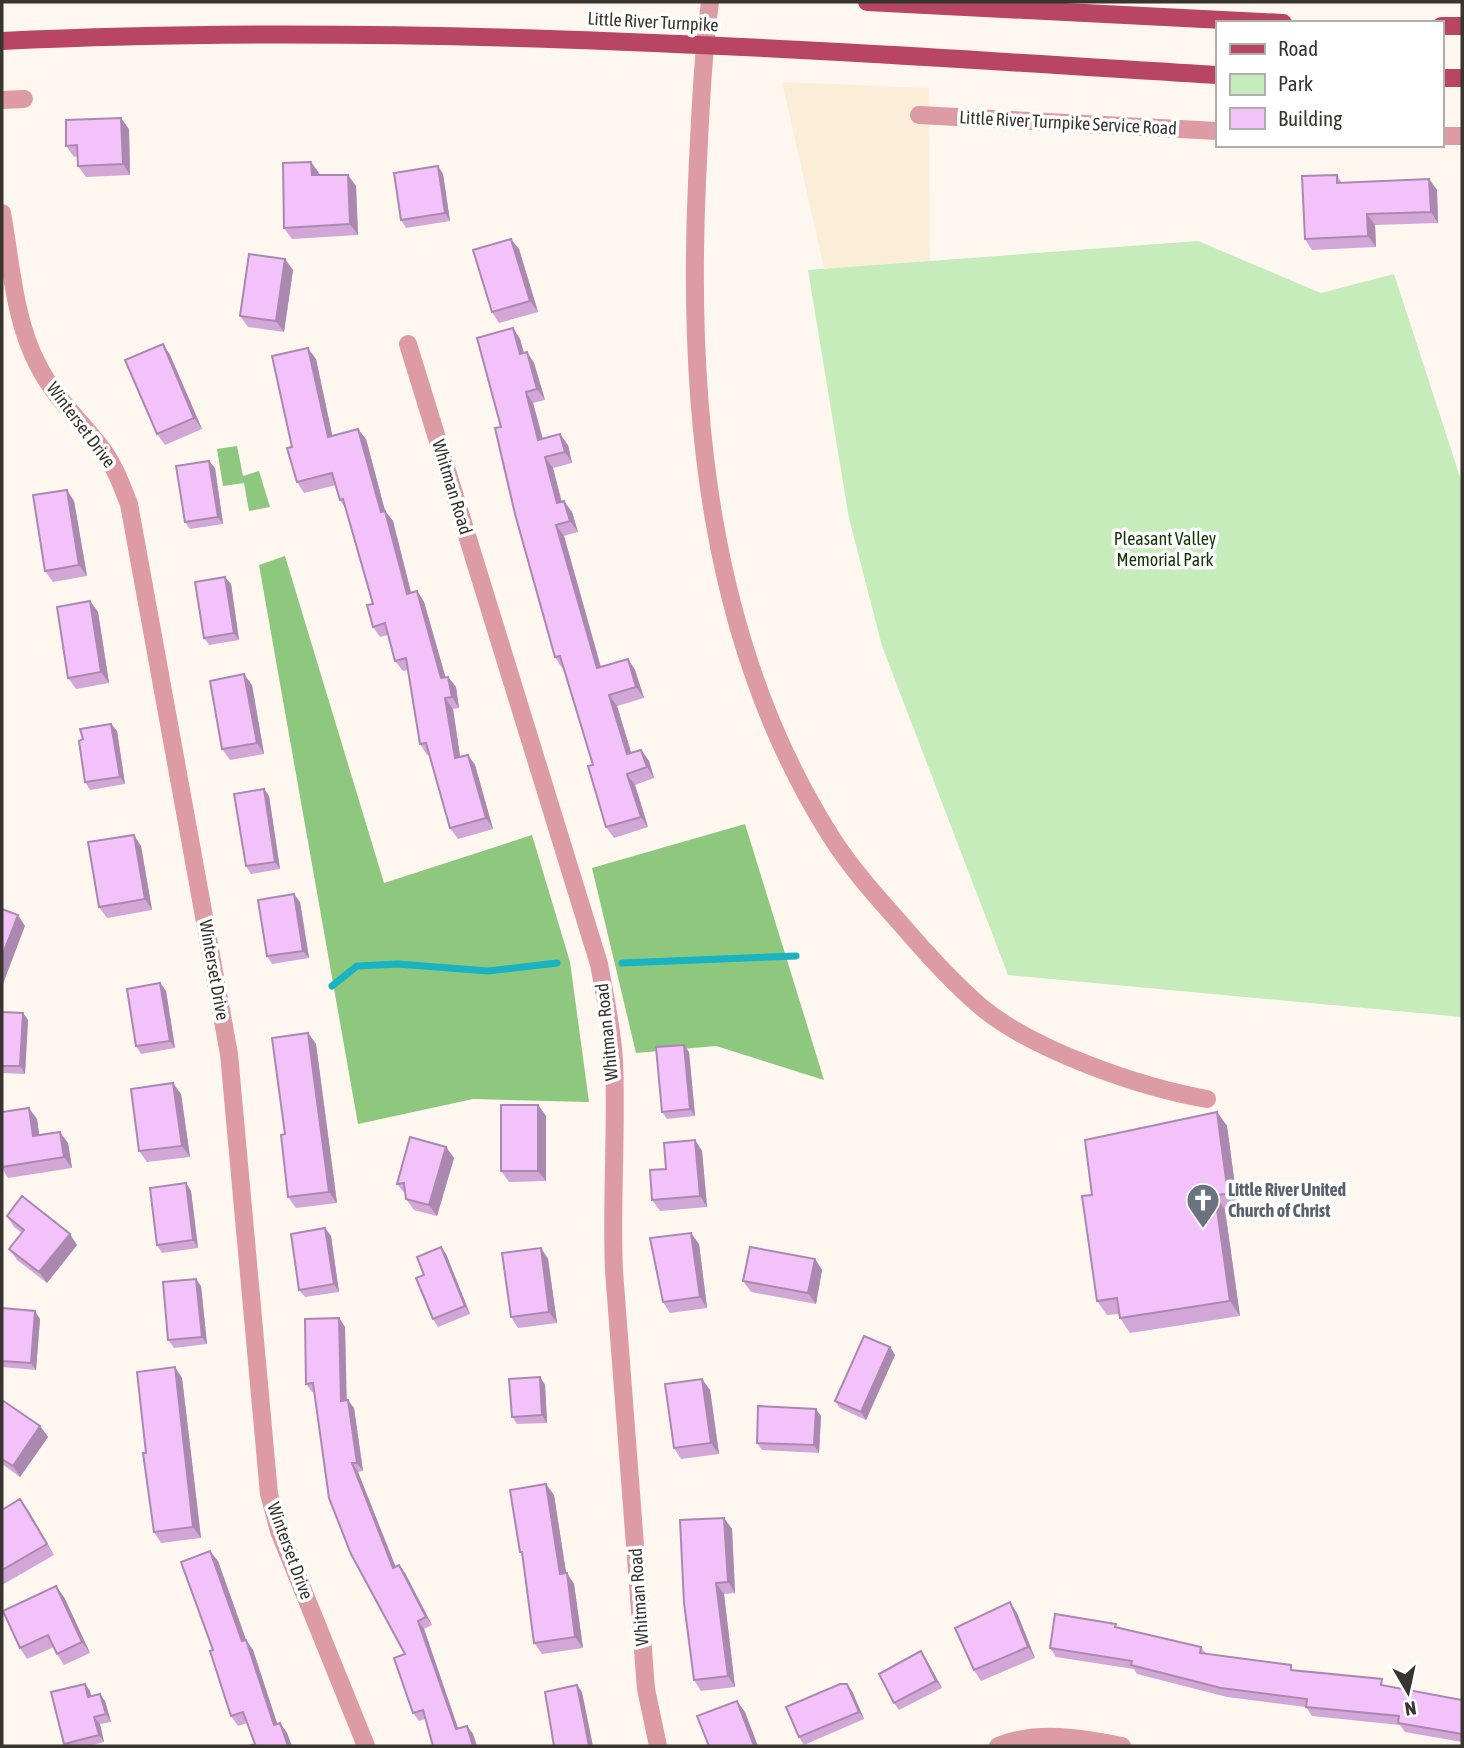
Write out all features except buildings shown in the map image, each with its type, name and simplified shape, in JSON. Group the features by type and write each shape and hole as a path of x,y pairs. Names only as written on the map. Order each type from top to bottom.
{"main road":[{"path":"867,2 1243,21"},
{"path":"1443,26 1462,26"},
{"name":"Little River Turnpike","path":"2,41 206,33 477,34 1216,75"},
{"path":"1443,78 1462,78"}],"street":[{"path":"710,2 704,46 695,242 695,342 707,475 727,585 745,646 768,710 803,789 831,838 872,892 941,969 981,1007 1054,1049 1134,1080 1207,1098"},
{"path":"2,100 24,99"},
{"name":"Little River Turnpike Service Road","path":"919,116 1216,131"},
{"path":"1443,136 1462,136"},
{"name":"Winterset Drive","path":"2,213 24,331 37,363 55,396 101,447 117,474 129,504 229,1054 269,1494 279,1531 366,1746"},
{"name":"Whitman Road","path":"408,344 599,964 608,1011 614,1060 611,1202 614,1271 646,1689 658,1746"},
{"path":"998,1746 1035,1737 1066,1736 1122,1746"}],"shaded area":[{"path":"782,82 929,88 930,268 824,268"}],"green space":[{"name":"Pleasant Valley Memorial Park","path":"1198,241 1321,293 1394,274 1462,483 1462,1017 1008,975 882,646 849,518 808,270"},
{"path":"237,446 243,476 259,471 270,507 249,511 244,483 223,486 217,449"},
{"path":"285,556 384,883 532,835 570,962 589,1102 473,1099 358,1124 259,565"},
{"path":"745,824 824,1080 716,1046 636,1053 592,868"}],"waterway":[{"path":"622,963 796,956"},
{"path":"332,986 357,966 398,964 488,971 557,963"}],"place":[{"name":"Little River United Church of Christ","path":"1203,1230"}]}
